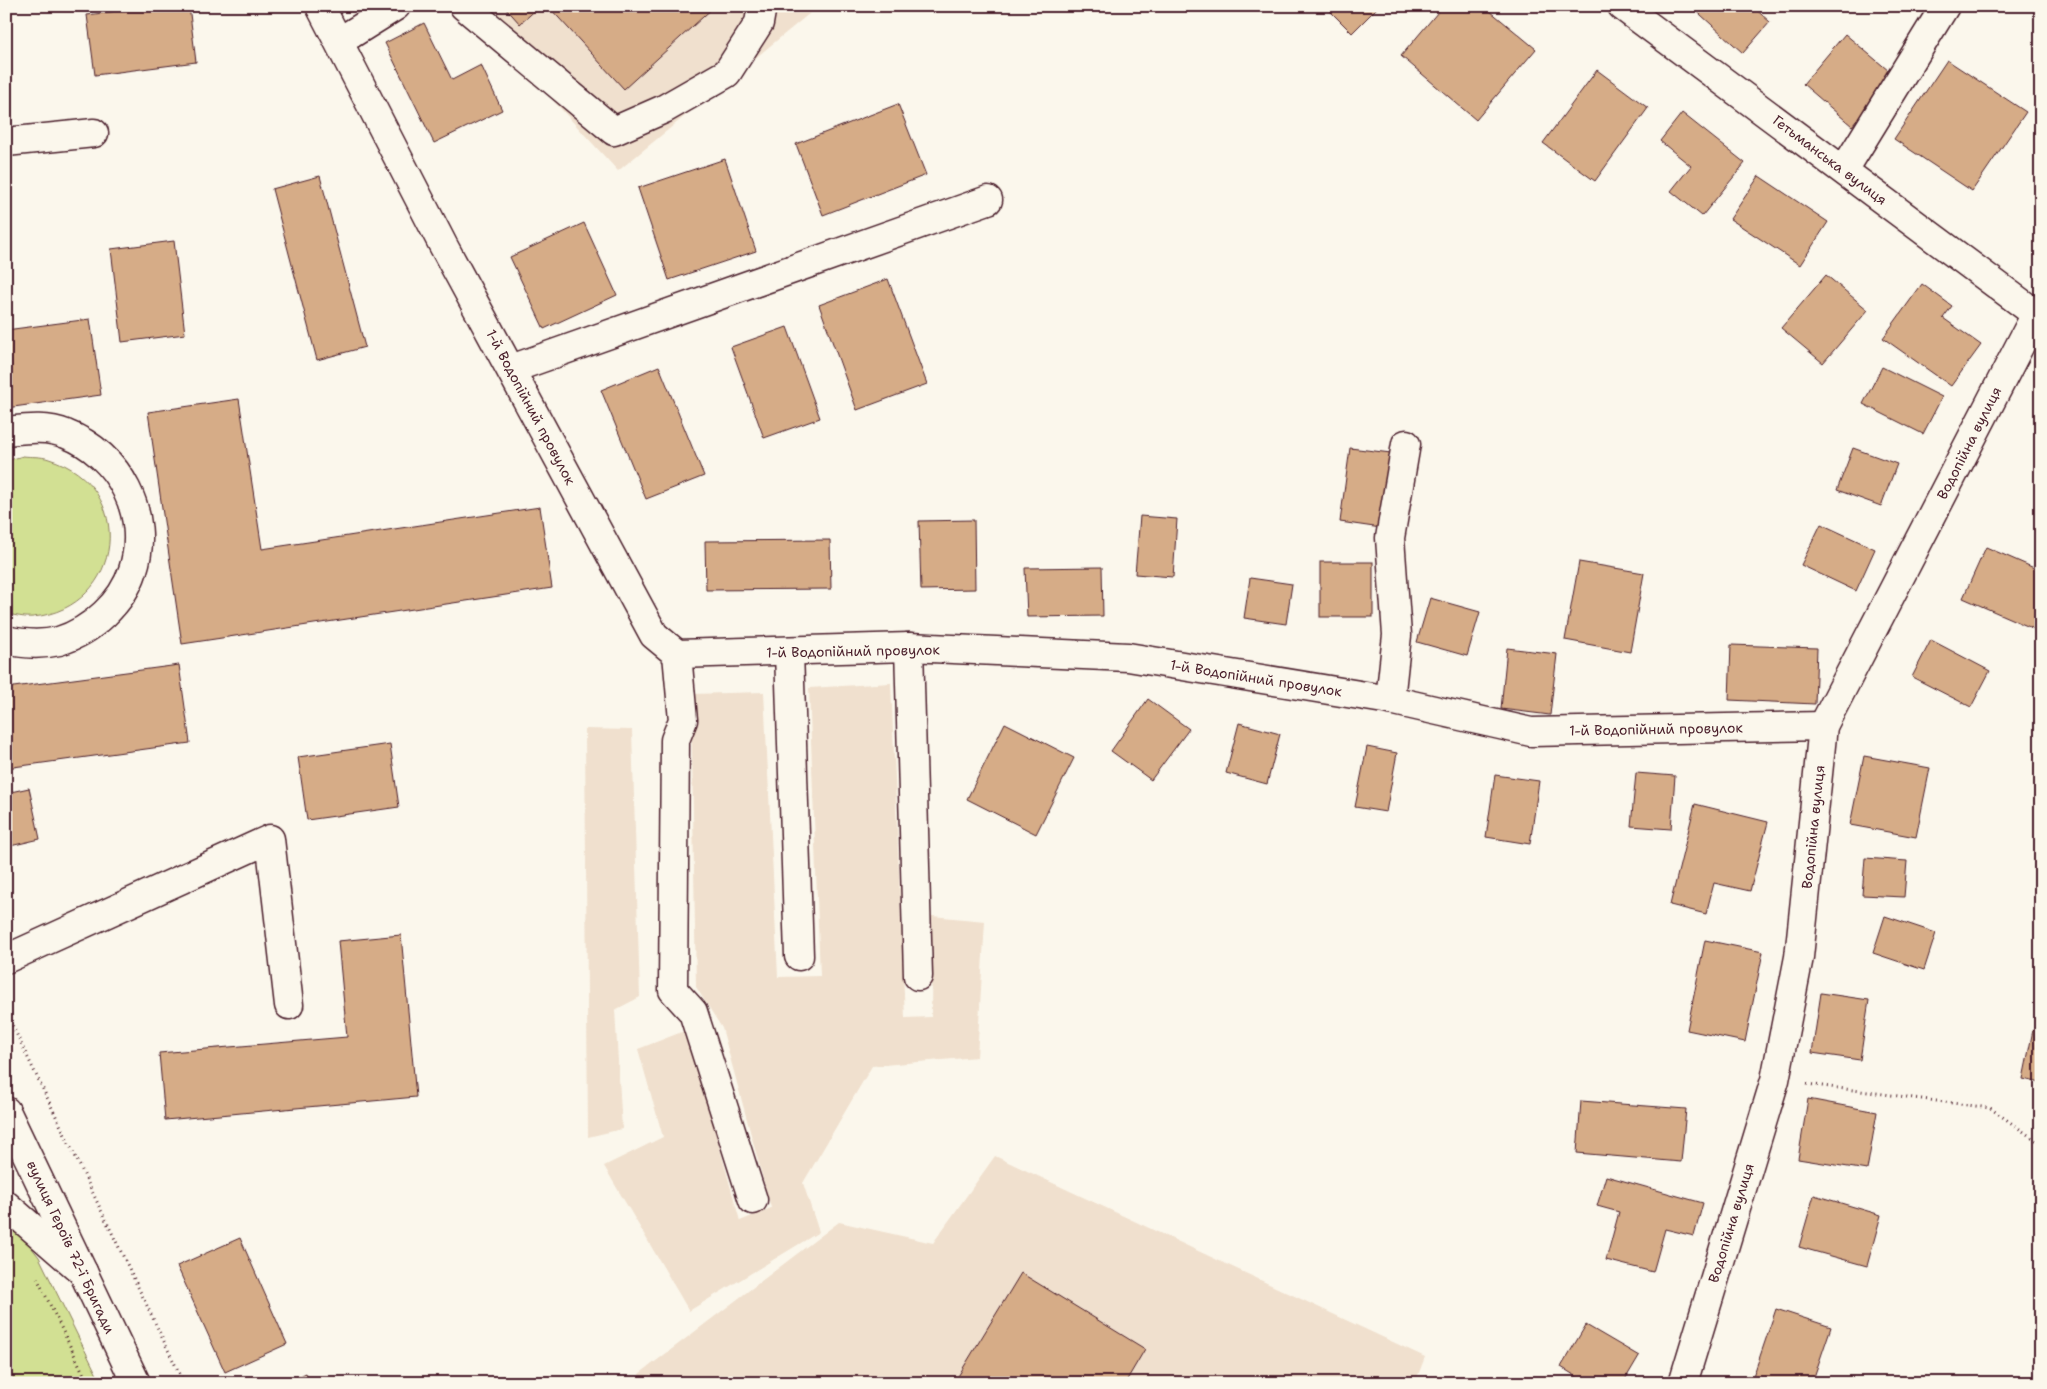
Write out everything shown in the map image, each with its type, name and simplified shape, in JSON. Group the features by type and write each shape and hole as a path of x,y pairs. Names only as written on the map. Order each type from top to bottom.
{"street":[{"name":"1-й Водопійний провулок","path":"320,6 443,245 654,635 677,654 909,647 1128,657 1390,700 1531,732 1824,726"},
{"path":"340,42 396,6"},
{"path":"464,6 614,131 664,109 727,73 759,23 762,6"},
{"name":"Гетьманська вулиця","path":"1622,6 2038,312"},
{"path":"1844,170 1945,6"},
{"path":"6,142 94,133"},
{"path":"511,369 988,200"},
{"name":"Водопійна вулиця","path":"1683,1383 1775,1080 1799,957 1824,726 2038,312"},
{"path":"6,431 34,428 66,433 94,448 117,471 132,499 139,534 133,570 125,586 117,601 91,626 59,641 23,644 6,640"},
{"path":"1390,700 1397,635 1390,538 1406,444"},
{"path":"909,647 918,976"},
{"path":"789,652 799,956"},
{"path":"677,654 682,720 674,740 672,990 693,1012 753,1200"},
{"path":"6,959 270,839 289,1005"},
{"name":"вулиця Героїв 72-ї Бригади","path":"6,1110 136,1383"},
{"path":"6,1205 83,1272"}],"path":[{"path":"6,1012 184,1383"},
{"path":"1775,1080 1990,1108 2041,1144"},
{"path":"36,1277 88,1383"}],"shaded area":[{"path":"466,6 810,6 810,13 618,171"},
{"path":"891,683 905,1018 931,1017 932,916 985,921 977,1057 872,1066 803,1183 819,1232 689,1311 604,1166 663,1137 638,1049 687,1030 740,1221 771,1208 722,1028 696,987 691,694 764,692 778,977 820,976 809,688"},
{"path":"585,729 632,730 640,997 615,1010 622,1129 588,1137"},
{"path":"995,1156 1425,1357 1415,1383 642,1383 639,1374 839,1222 933,1243"}],"green space":[{"path":"23,456 49,459 78,473 97,494 107,518 109,545 102,570 87,592 64,609 33,617 6,614 6,461"},
{"path":"6,1221 20,1233 39,1257 101,1383 6,1383"}],"building":[{"path":"156,6 189,6 196,62 95,75 87,15"},
{"path":"504,6 540,6 520,24"},
{"path":"548,6 715,6 624,89"},
{"path":"1325,6 1379,6 1352,33"},
{"path":"1443,6 1484,6 1536,49 1476,120 1401,56"},
{"path":"1691,6 1752,6 1770,22 1743,53"},
{"path":"424,23 452,80 481,65 502,110 434,143 385,43"},
{"path":"1845,34 1895,76 1852,126 1803,84"},
{"path":"1947,60 2026,112 1972,191 1894,139"},
{"path":"1597,70 1648,108 1595,181 1543,143"},
{"path":"898,104 926,175 823,215 796,144"},
{"path":"1682,113 1745,163 1702,216 1671,191 1691,166 1660,141"},
{"path":"725,159 756,251 669,280 638,188"},
{"path":"320,176 365,347 317,360 272,189"},
{"path":"1759,176 1828,222 1800,265 1730,219"},
{"path":"584,223 617,295 544,329 510,257"},
{"path":"174,241 185,334 122,342 111,249"},
{"path":"1826,275 1868,310 1823,363 1781,328"},
{"path":"888,279 927,384 857,410 819,305"},
{"path":"1922,284 1952,306 1943,318 1981,345 1951,386 1883,338"},
{"path":"90,319 101,395 6,408 6,330"},
{"path":"787,327 820,418 764,438 731,347"},
{"path":"659,366 704,476 646,499 601,390"},
{"path":"1882,367 1942,397 1923,434 1863,404"},
{"path":"239,399 262,549 540,507 552,588 182,644 148,412"},
{"path":"1350,448 1391,453 1381,528 1340,522"},
{"path":"1853,448 1897,464 1881,506 1837,490"},
{"path":"1140,516 1177,519 1173,577 1135,574"},
{"path":"974,520 975,589 921,590 919,521"},
{"path":"1821,524 1875,549 1856,591 1801,565"},
{"path":"830,540 831,589 706,590 705,541"},
{"path":"1986,547 2041,571 2041,632 1963,598"},
{"path":"1320,562 1373,562 1373,617 1320,617"},
{"path":"1579,562 1644,573 1630,652 1565,640"},
{"path":"1102,567 1103,616 1027,617 1025,568"},
{"path":"1250,578 1292,584 1286,624 1244,618"},
{"path":"1430,598 1480,612 1467,656 1417,642"},
{"path":"1931,640 1990,671 1971,707 1912,677"},
{"path":"1731,645 1817,648 1815,704 1729,700"},
{"path":"1507,648 1557,654 1550,715 1501,709"},
{"path":"179,665 190,743 6,768 6,688"},
{"path":"1148,699 1189,729 1151,780 1111,751"},
{"path":"1005,723 1074,758 1036,834 967,799"},
{"path":"1239,723 1280,734 1267,784 1226,773"},
{"path":"390,744 399,807 307,820 298,757"},
{"path":"1367,747 1397,753 1386,812 1355,807"},
{"path":"1864,756 1930,768 1916,837 1850,825"},
{"path":"1636,773 1675,776 1671,829 1631,826"},
{"path":"1495,775 1539,781 1530,844 1486,837"},
{"path":"29,788 40,839 6,847 6,793"},
{"path":"1695,804 1768,822 1750,891 1714,883 1706,914 1670,905"},
{"path":"1865,858 1907,861 1904,897 1862,895"},
{"path":"1885,916 1936,933 1924,970 1873,953"},
{"path":"401,935 416,1097 165,1120 159,1053 347,1037 338,941"},
{"path":"1705,940 1763,952 1745,1042 1687,1030"},
{"path":"1821,993 1869,1000 1860,1060 1812,1053"},
{"path":"2033,1030 2041,1031 2041,1083 2023,1079"},
{"path":"1808,1099 1877,1112 1867,1170 1798,1159"},
{"path":"1581,1101 1686,1109 1681,1162 1577,1153"},
{"path":"1606,1176 1703,1203 1694,1236 1665,1229 1653,1272 1606,1260 1619,1212 1597,1206"},
{"path":"1814,1195 1881,1215 1867,1266 1799,1247"},
{"path":"240,1238 287,1344 225,1372 177,1266"},
{"path":"1021,1273 1145,1349 1125,1383 954,1383"},
{"path":"1776,1309 1831,1327 1812,1383 1751,1383"},
{"path":"1586,1325 1639,1356 1623,1383 1587,1383 1561,1367"},
{"path":"306,1373 310,1383 286,1383"}]}
